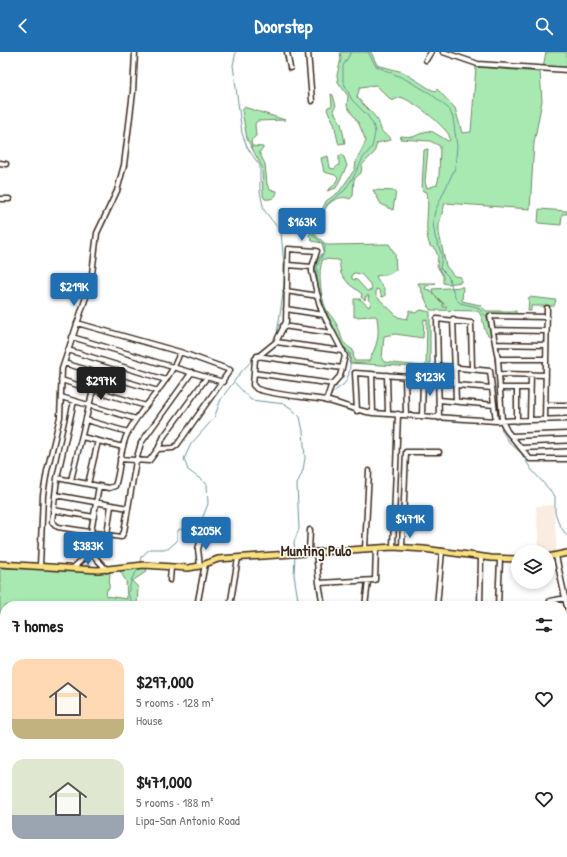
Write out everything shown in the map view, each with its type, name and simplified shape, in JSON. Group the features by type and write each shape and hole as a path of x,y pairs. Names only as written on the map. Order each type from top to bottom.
{"main road":[{"path":"0,564 107,570 136,566 188,568 202,565 215,559 393,547 442,551 481,557 511,559"},
{"path":"556,556 567,553"}],"street":[{"path":"40,566 44,495 47,471 59,425 64,363 91,282 97,233 117,191 124,165 133,92 135,52"},
{"path":"287,52 290,68"},
{"path":"308,52 312,101"},
{"path":"426,60 431,52"},
{"path":"443,52 478,64 567,70"},
{"path":"0,163 6,164"},
{"path":"0,199 9,199"},
{"path":"326,401 334,384 340,376 345,358 344,351 332,333 318,296 312,267 316,250 288,249 286,291 287,318 276,342 256,356 254,361 253,385 257,389 342,404 357,411 373,413 499,421 567,419"},
{"path":"288,266 312,267"},
{"path":"286,291 318,296"},
{"path":"545,420 547,308"},
{"path":"286,310 324,315"},
{"path":"499,421 500,388 498,359 490,316 547,317"},
{"path":"439,418 437,319 472,323 472,370"},
{"path":"453,320 456,369 456,402"},
{"path":"77,323 180,352 229,368 230,372 177,445 173,448 158,448"},
{"path":"283,326 332,333"},
{"path":"493,330 546,331"},
{"path":"72,337 223,382"},
{"path":"276,342 344,351"},
{"path":"495,344 546,345"},
{"path":"68,350 166,380"},
{"path":"57,478 109,488 115,486 120,459 128,432 175,367 180,352"},
{"path":"256,356 342,368"},
{"path":"498,359 546,360"},
{"path":"64,363 158,391"},
{"path":"439,366 456,369 490,371 494,404 499,421 528,457 533,460 567,459"},
{"path":"74,401 57,478 52,522 55,526 119,537 123,535 136,461 144,439 192,372"},
{"path":"254,373 334,384"},
{"path":"357,411 354,374 438,379"},
{"path":"372,374 373,413"},
{"path":"499,374 546,375"},
{"path":"530,374 530,420"},
{"path":"387,375 388,414"},
{"path":"120,459 149,461 164,436 207,377"},
{"path":"405,377 406,415"},
{"path":"422,379 422,416"},
{"path":"62,380 146,406"},
{"path":"456,386 492,388"},
{"path":"500,388 530,388"},
{"path":"517,388 517,421"},
{"path":"71,480 93,390"},
{"path":"61,397 136,419"},
{"path":"439,400 494,404"},
{"path":"545,405 567,405"},
{"path":"393,547 398,414"},
{"path":"86,420 128,432"},
{"path":"511,436 567,434"},
{"path":"82,437 123,447"},
{"path":"88,484 98,441"},
{"path":"522,448 567,446"},
{"path":"402,547 406,452 439,452"},
{"path":"365,549 369,471"},
{"path":"73,568 90,552 91,532 99,486"},
{"path":"55,495 128,508"},
{"path":"107,535 112,505"},
{"path":"53,510 94,517"},
{"path":"309,552 310,530"},
{"path":"198,601 202,565 198,549 202,536"},
{"path":"319,583 375,580 376,548"},
{"path":"437,601 442,551"},
{"path":"90,552 107,570"},
{"path":"316,552 322,601"},
{"path":"556,556 566,601"},
{"path":"480,601 481,557"},
{"path":"231,601 238,558"},
{"path":"498,601 500,558"},
{"path":"170,580 171,567"},
{"path":"366,601 368,581"},
{"path":"550,601 566,598"}],"shaded area":[{"path":"554,505 557,554 555,554 555,545 539,545 536,506"}],"green space":[{"path":"340,52 371,52 377,65 403,72 430,89 435,91 437,89 455,108 462,133 471,132 476,67 540,72 542,101 534,143 530,209 445,203 439,224 439,233 446,266 454,276 461,277 461,282 448,284 443,283 443,276 437,266 438,256 435,249 430,246 428,240 428,199 427,192 423,191 422,188 424,150 428,149 425,182 427,188 437,185 439,176 440,146 430,141 400,139 401,136 413,137 427,131 433,132 448,141 450,140 449,135 427,113 406,99 400,97 392,101 376,85 360,87 357,97 377,119 382,131 389,136 391,140 377,143 374,153 362,165 361,173 354,179 353,196 350,199 342,198 334,200 327,206 323,214 323,227 315,235 327,245 389,244 395,254 396,270 389,274 376,276 383,287 385,296 382,297 379,290 376,289 376,296 398,317 407,319 409,310 415,313 421,310 430,312 430,368 349,363 350,355 339,345 333,326 322,306 315,269 317,261 324,251 322,243 312,241 309,235 320,224 321,212 326,201 339,192 355,169 356,161 366,141 359,124 347,106 348,96 338,82 337,75 341,59","holes":["323,259 339,260 341,274 349,284 362,294 361,297 365,300 366,296 369,296 368,299 371,303 369,307 360,299 354,299 354,317 376,316 377,318 377,341 369,361 354,361 353,350 343,341 337,325 326,309 320,284 321,264","352,274 361,274 370,284 372,290 367,291 357,280 352,279","424,319 427,320 426,365 422,366 384,362 382,359 384,336 395,334 423,338"]},
{"path":"546,52 567,52 567,68 543,67"},
{"path":"331,94 333,95 336,106 333,110 341,123 345,143 339,144 334,123 327,110 328,107 332,106"},
{"path":"244,107 285,120 257,121 255,124 256,136 251,140 252,146 263,147 263,149 259,152 265,164 267,184 270,190 277,191 275,197 271,199 265,199 263,196 262,167 247,139 242,111"},
{"path":"341,155 344,157 347,166 336,188 327,191 334,185 338,178 335,175 324,172 321,158 328,156 330,168 334,169 339,165 339,156"},
{"path":"373,190 396,191 393,210 381,204"},
{"path":"539,209 567,211 567,214 562,214 561,225 538,223"},
{"path":"304,218 308,220 310,226 302,235 296,228 291,231 286,230 285,227 294,220"},
{"path":"418,283 436,283 426,286 425,289 430,290 443,304 443,307 447,307 433,293 432,289 463,287 462,301 480,305 486,311 516,311 516,313 515,315 488,315 493,335 489,336 485,331 482,317 478,311 430,310"},
{"path":"529,297 556,300 554,306 531,306 531,311 528,311"},
{"path":"0,568 110,571 109,589 107,589 106,596 127,599 126,581 120,571 147,568 146,572 132,581 138,587 137,601 0,601"}],"waterway":[{"path":"236,52 233,65 242,133 247,147 260,166 260,192 264,210 281,232 284,287 277,334 274,341"},
{"path":"338,339 322,302 318,281 317,267 324,252 325,245 312,235 321,227 322,215 327,204 344,191 363,158 372,147 374,138 375,132 373,124 368,116 352,100 343,81 343,66 351,52"},
{"path":"368,52 376,66 405,79 430,93 449,109 453,118 457,146 455,168 435,211 433,222 435,237 442,255 440,268 448,276 456,299 460,303 477,307 489,319"},
{"path":"493,342 498,391"},
{"path":"329,399 334,392 343,385 349,374 350,353 341,344"},
{"path":"140,564 141,557 150,549 168,549 177,541 177,533 179,529 207,533 211,531 210,525 202,519 208,504 207,484 188,470 184,459 191,444 214,418 221,399 241,372 260,352"},
{"path":"235,383 251,400 285,404 300,417 303,431 305,458 303,470 297,484 299,529 294,542 295,552"},
{"path":"500,422 502,431 509,442 521,453 531,469 555,496 555,512 559,524 567,536"},
{"path":"295,555 294,575 298,601"},
{"path":"131,601 128,593 132,578 140,567"}],"district":[{"name":"Munting Pulo","path":"316,551"}]}
